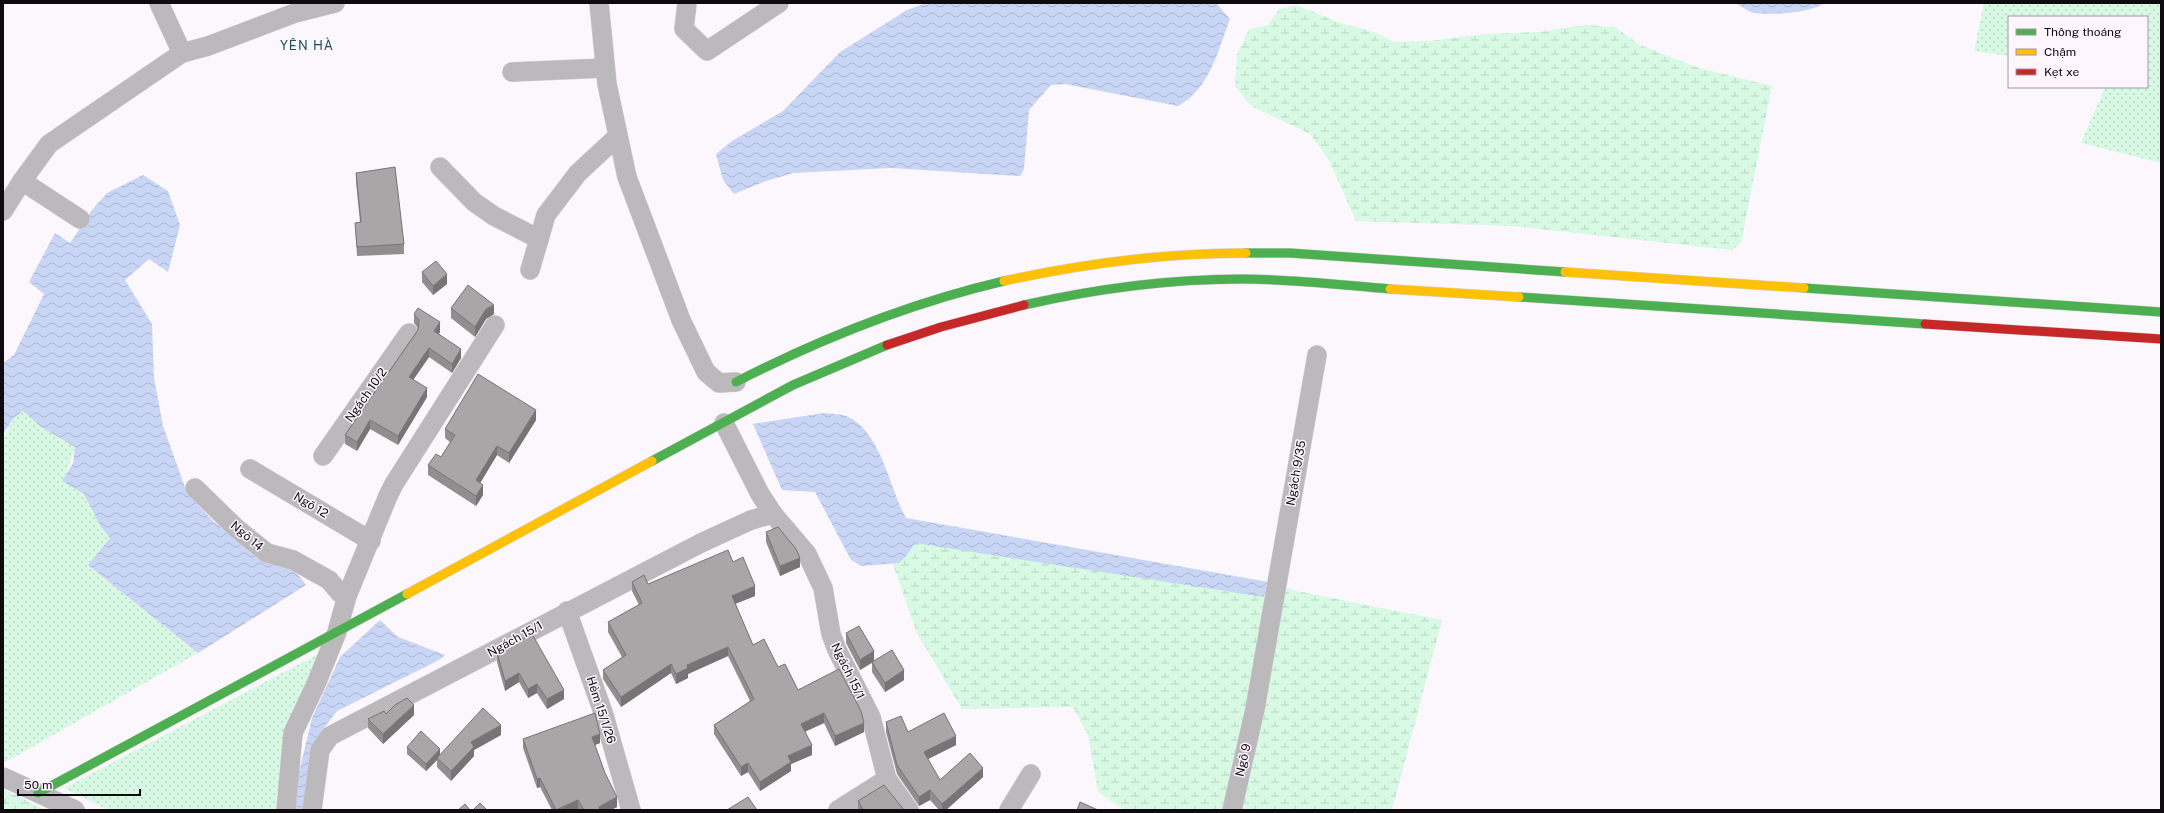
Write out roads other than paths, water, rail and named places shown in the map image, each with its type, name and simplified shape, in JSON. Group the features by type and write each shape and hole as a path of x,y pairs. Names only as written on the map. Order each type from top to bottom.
{"street":[{"path":"159,3 182,53"},
{"path":"3,211 13,187 49,144 182,53 208,46 295,13 334,3"},
{"path":"599,3 605,68 627,177 688,334 706,372 719,383 736,382 777,360 824,339 881,316 945,295 1017,278 1115,260 1177,254 1290,253 2076,310 2161,312"},
{"path":"687,3 684,29 707,51 779,3"},
{"path":"512,72 605,68"},
{"path":"530,270 546,215 578,173 618,136"},
{"path":"440,166 474,202 494,216 539,239"},
{"path":"13,187 80,219"},
{"path":"38,793 793,385 840,364 898,341 951,316 1019,306 1131,286 1193,280 1243,279 2074,330 2161,339"},
{"path":"945,295 951,316"},
{"path":"286,810 292,733 316,684 337,632 347,596 394,484 495,325"},
{"name":"Ngách 10/2","path":"323,456 409,333"},
{"name":"Ngách 9/35","path":"1255,709 1317,355"},
{"name":"Ngách 15/1","path":"724,423 760,494 773,514 807,554 823,588 831,634 837,650 871,717 887,779 891,788 910,810"},
{"name":"Ngõ 12","path":"250,469 371,541"},
{"name":"Ngõ 14","path":"195,488 236,528 267,553 292,560 329,580 340,593 347,596"},
{"name":"Ngách 15/1","path":"312,810 320,750 330,736 418,692 567,612 701,543 751,520 773,514"},
{"name":"Hẻm 15/1/26","path":"567,612 603,712 630,810"},
{"name":"Ngõ 9","path":"1232,810 1255,709"},
{"path":"1009,810 1031,774"},
{"path":"3,777 75,810"},
{"path":"838,810 887,779"}],"water":[{"path":"927,3 1216,3 1230,19 1212,68 1198,90 1189,99 1178,106 1065,84 1051,85 1029,110 1024,169 1020,176 891,168 793,173 766,181 734,194 723,180 716,154 732,141 783,111 840,52 907,10"},
{"path":"1735,3 1825,3 1801,11 1763,14 1755,13"},
{"path":"143,175 168,191 180,225 168,272 149,259 125,280 152,324 154,378 163,426 187,493 214,522 253,551 293,568 306,585 198,653 88,565 110,538 101,527 84,494 62,481 73,463 75,447 41,427 23,411 14,418 3,434 3,363 14,355 44,294 29,282 55,233 70,243 92,210 107,193"},
{"path":"824,413 846,416 858,423 868,434 883,461 906,518 1268,582 1264,597 915,543 907,555 899,563 861,566 851,560 815,492 782,490 753,424"},
{"path":"380,620 398,637 445,655 439,660 337,711 321,732 313,758 305,810 294,810 296,785 312,718 340,657"}],"district":[{"name":"YÊN HÀ","path":"307,45"}]}
